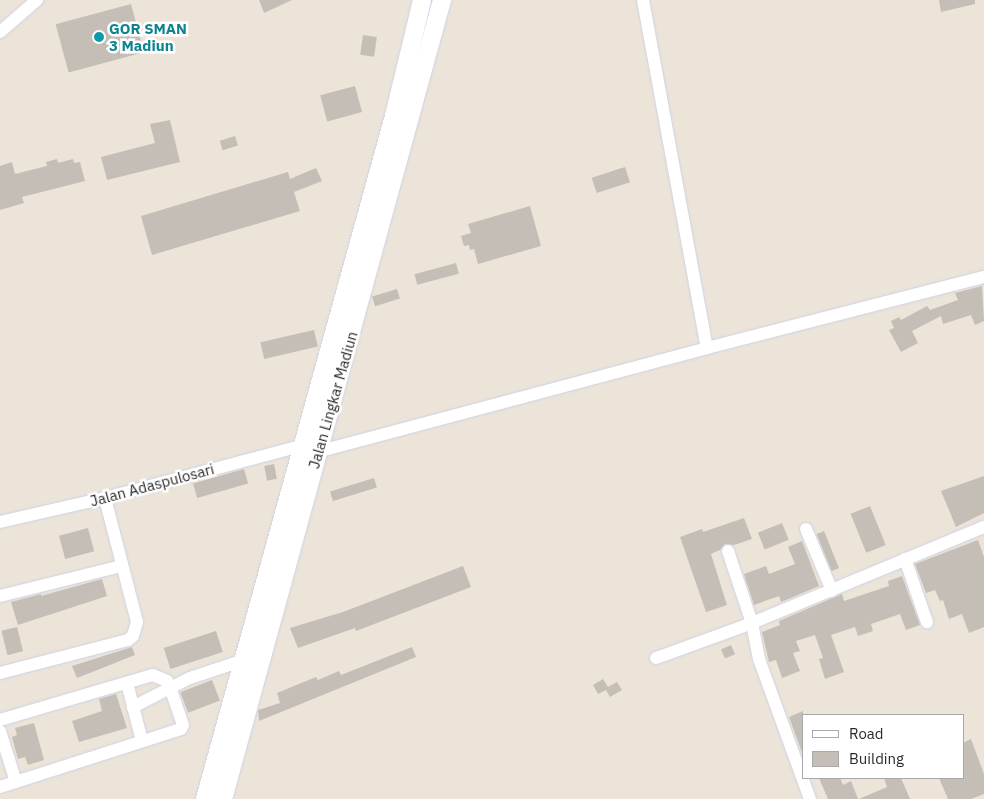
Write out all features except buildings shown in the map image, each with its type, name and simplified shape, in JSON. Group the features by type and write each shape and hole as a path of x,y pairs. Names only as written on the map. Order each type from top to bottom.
{"main road":[{"name":"Jalan Lingkar Madiun","path":"222,799 422,0"},
{"name":"Jalan Lingkar Madiun","path":"204,799 244,660 310,448 352,334 442,0"}],"street":[{"path":"0,32 36,0"},
{"path":"643,0 707,348"},
{"name":"Jalan Adaspulosari","path":"0,522 310,448 984,277"},
{"path":"0,672 128,640 133,636 136,622 105,498"},
{"path":"656,658 752,623 832,591 905,558 984,527"},
{"path":"806,530 832,591"},
{"path":"728,551 752,623 759,658 802,777"},
{"path":"905,558 927,622"},
{"path":"0,596 121,566"},
{"path":"133,707 190,678 244,660"},
{"path":"0,720 153,675 167,681 182,727 0,787"},
{"path":"127,683 142,741"},
{"path":"0,731 16,782"},
{"path":"803,779 810,799"}],"place":[{"name":"GOR SMAN 3 Madiun","path":"99,37"}]}
